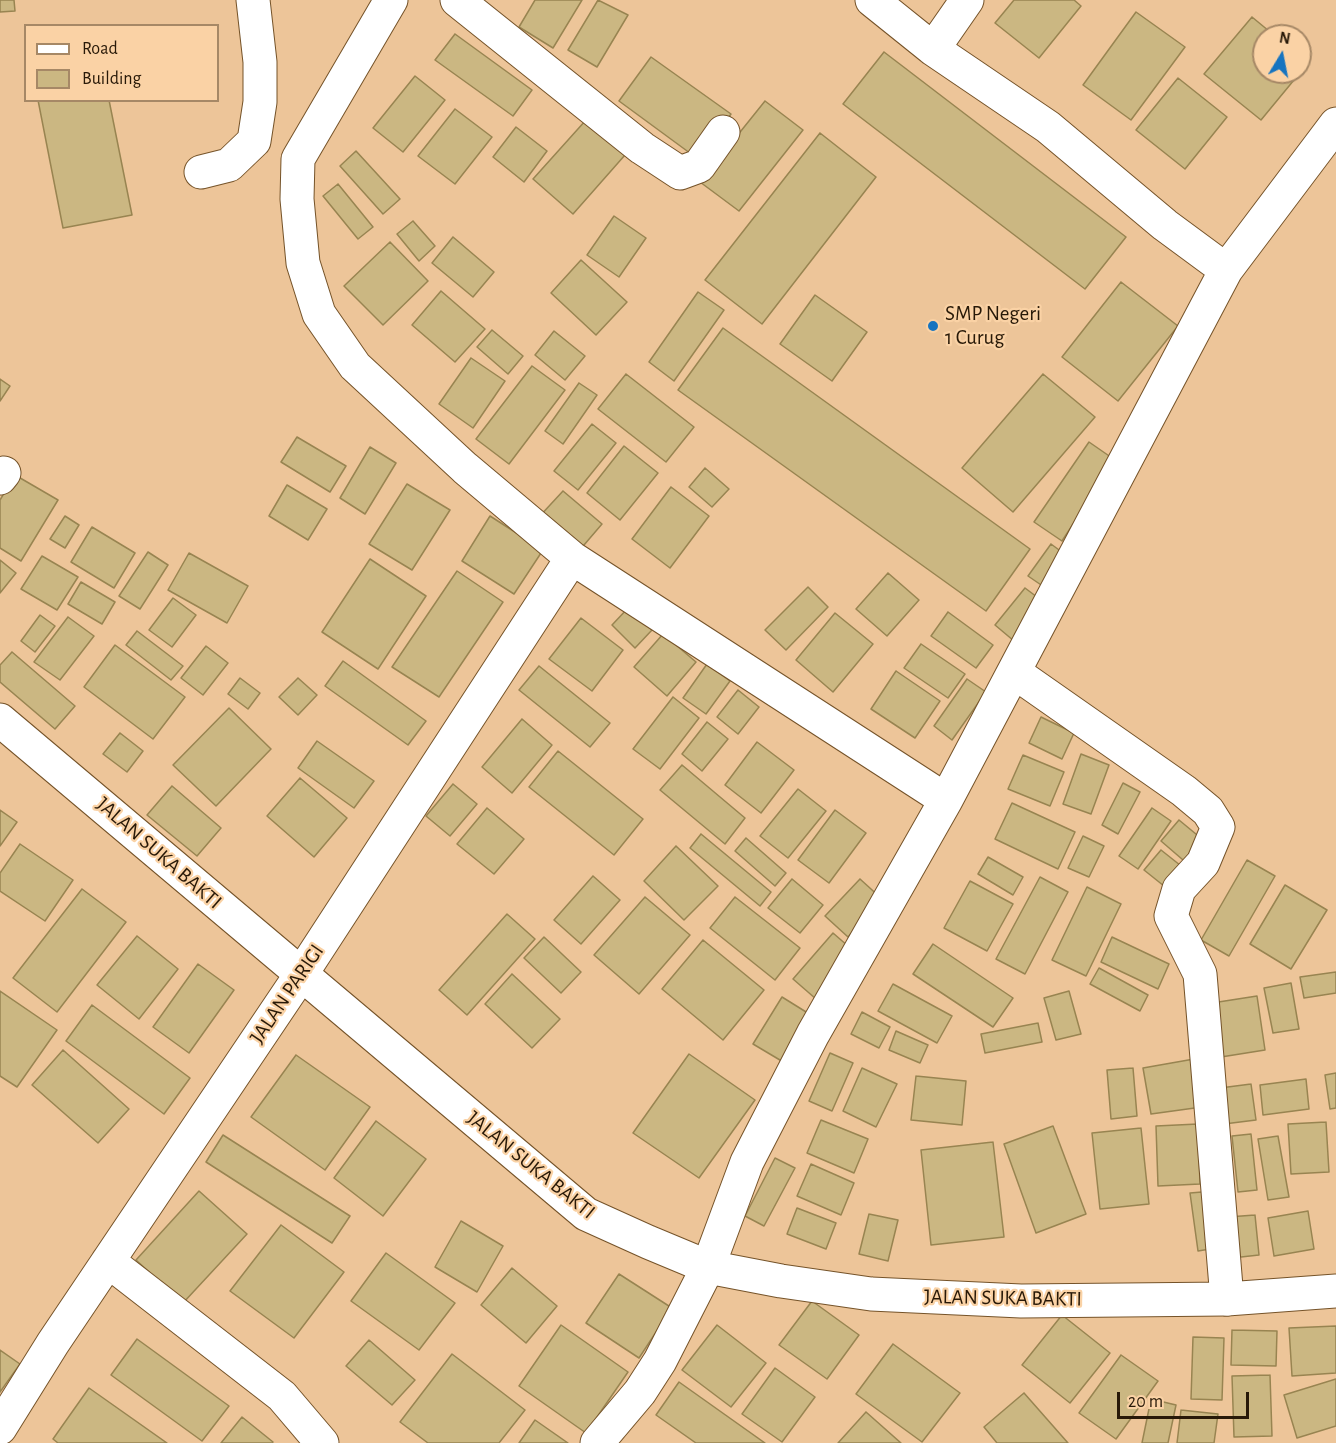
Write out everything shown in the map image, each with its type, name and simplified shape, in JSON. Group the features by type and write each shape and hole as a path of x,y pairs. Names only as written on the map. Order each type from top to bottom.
{"street":[{"path":"201,172 229,165 254,141 260,102 260,62 253,0"},
{"path":"391,0 298,159 297,199 303,263 319,314 355,366 465,468 572,558 946,800"},
{"path":"458,0 642,148 680,173 699,166 723,132"},
{"path":"872,0 933,49 1048,128 1165,225 1226,270"},
{"path":"933,49 967,0"},
{"path":"597,1443 640,1392 660,1360 708,1267 747,1162 813,1034 946,800 1226,270 1336,124"},
{"name":"JALAN PARIGI","path":"0,1428 108,1261 300,975 572,558"},
{"path":"1014,672 1184,791 1208,811 1218,827 1203,863 1179,889 1171,916 1200,974 1227,1299"},
{"name":"JALAN SUKA BAKTI","path":"0,720 585,1214 708,1267 872,1294 1021,1301 1227,1299 1336,1291"},
{"path":"108,1261 282,1396 322,1443"}],"building":[{"path":"0,0 14,0 15,11 0,12"},
{"path":"535,0 582,0 553,48 519,27"},
{"path":"598,0 628,15 597,67 568,50"},
{"path":"1014,0 1074,0 1081,6 1039,58 995,23"},
{"path":"1136,12 1185,47 1131,120 1083,85"},
{"path":"1252,17 1260,24 1252,24 1252,84 1291,84 1261,120 1204,74"},
{"path":"455,34 532,90 513,116 435,60"},
{"path":"884,52 1126,237 1085,289 843,104"},
{"path":"651,57 731,114 698,159 619,101"},
{"path":"415,76 445,100 403,152 373,128"},
{"path":"1178,78 1227,117 1185,169 1136,130"},
{"path":"765,101 803,130 739,211 700,182"},
{"path":"38,102 109,102 132,215 63,228"},
{"path":"455,109 492,137 455,184 418,156"},
{"path":"586,120 625,155 573,214 533,179"},
{"path":"516,127 547,151 524,182 493,157"},
{"path":"820,133 876,177 762,324 705,280"},
{"path":"356,151 400,199 383,214 340,166"},
{"path":"338,184 373,227 358,239 323,196"},
{"path":"614,216 646,238 619,277 587,255"},
{"path":"413,221 435,246 419,261 397,234"},
{"path":"453,237 494,272 473,297 432,263"},
{"path":"390,242 428,281 383,325 344,286"},
{"path":"581,260 627,302 596,335 551,293"},
{"path":"1121,282 1178,326 1118,401 1062,357"},
{"path":"441,291 485,329 455,362 412,325"},
{"path":"698,292 724,310 674,381 649,362"},
{"path":"815,295 867,332 832,381 780,344"},
{"path":"723,328 1030,549 986,611 678,390"},
{"path":"492,330 523,356 508,374 477,347"},
{"path":"554,331 585,356 565,380 535,355"},
{"path":"471,358 505,381 473,428 439,404"},
{"path":"532,366 565,390 509,464 476,439"},
{"path":"626,374 694,427 666,462 598,409"},
{"path":"1043,374 1095,417 1013,512 962,468"},
{"path":"0,379 10,386 0,401"},
{"path":"579,383 597,395 563,444 545,431"},
{"path":"592,424 616,443 578,490 554,471"},
{"path":"297,437 346,466 330,492 281,462"},
{"path":"1089,442 1115,460 1062,541 1034,522"},
{"path":"624,446 658,473 620,520 587,493"},
{"path":"370,447 396,463 365,514 340,498"},
{"path":"705,468 729,489 712,507 689,487"},
{"path":"15,475 58,500 21,561 0,548 0,500"},
{"path":"407,484 450,510 412,570 369,544"},
{"path":"287,485 327,509 308,540 269,516"},
{"path":"671,487 709,516 670,568 632,539"},
{"path":"563,491 602,524 578,552 538,518"},
{"path":"65,516 79,525 65,548 50,539"},
{"path":"490,516 543,550 514,594 462,561"},
{"path":"92,527 135,553 114,588 71,562"},
{"path":"1051,544 1070,558 1047,589 1028,576"},
{"path":"148,552 168,565 140,609 119,596"},
{"path":"189,553 248,586 227,623 168,590"},
{"path":"42,556 78,577 57,610 21,589"},
{"path":"370,559 426,596 378,669 322,632"},
{"path":"0,560 16,573 0,593"},
{"path":"457,571 503,602 439,697 392,667"},
{"path":"888,573 919,600 887,636 856,609"},
{"path":"81,582 115,602 102,624 68,604"},
{"path":"808,587 828,607 786,650 765,630"},
{"path":"1025,588 1045,603 1014,641 995,625"},
{"path":"173,598 196,615 172,647 149,630"},
{"path":"629,607 652,630 635,648 612,625"},
{"path":"948,612 993,645 976,668 931,636"},
{"path":"835,613 873,644 833,692 796,660"},
{"path":"40,615 55,626 35,652 21,641"},
{"path":"68,617 94,636 60,680 34,662"},
{"path":"581,618 623,650 592,691 549,659"},
{"path":"137,631 183,666 171,680 126,645"},
{"path":"663,634 696,662 667,696 634,667"},
{"path":"921,644 965,674 948,698 904,668"},
{"path":"115,645 185,697 153,739 84,687"},
{"path":"206,646 228,663 203,695 181,678"},
{"path":"12,652 75,706 55,729 0,682 0,665"},
{"path":"343,661 426,721 408,745 325,686"},
{"path":"707,664 730,681 706,714 683,698"},
{"path":"539,666 610,723 590,747 519,690"},
{"path":"896,671 940,701 915,738 871,709"},
{"path":"240,678 260,693 248,709 228,694"},
{"path":"298,678 317,695 298,715 279,697"},
{"path":"967,679 986,692 952,740 934,726"},
{"path":"738,690 759,707 738,734 717,717"},
{"path":"673,697 699,718 660,769 633,749"},
{"path":"229,708 271,749 216,806 173,765"},
{"path":"1041,717 1074,733 1062,759 1029,743"},
{"path":"522,719 552,745 512,793 482,767"},
{"path":"707,722 728,739 702,771 682,754"},
{"path":"120,733 143,751 127,772 103,754"},
{"path":"317,741 374,781 354,808 298,768"},
{"path":"757,742 794,770 761,813 725,785"},
{"path":"558,751 643,819 614,855 529,787"},
{"path":"1081,754 1109,765 1091,814 1063,804"},
{"path":"1023,755 1064,772 1050,806 1008,789"},
{"path":"682,765 745,818 725,844 660,790"},
{"path":"300,778 347,818 314,857 267,816"},
{"path":"1123,783 1140,792 1118,834 1102,825"},
{"path":"453,784 477,804 450,836 426,816"},
{"path":"172,786 221,828 197,856 147,815"},
{"path":"798,789 826,811 788,858 760,836"},
{"path":"1012,803 1075,832 1058,869 995,839"},
{"path":"487,808 524,839 494,874 457,844"},
{"path":"1152,808 1171,821 1138,869 1119,856"},
{"path":"0,810 17,822 0,846"},
{"path":"835,810 866,833 829,883 798,860"},
{"path":"1179,820 1208,844 1190,866 1161,841"},
{"path":"701,834 771,892 760,906 690,848"},
{"path":"1083,836 1104,846 1089,877 1068,868"},
{"path":"746,838 786,873 775,886 735,851"},
{"path":"20,844 73,880 45,921 0,891 0,873"},
{"path":"676,846 718,886 684,920 644,881"},
{"path":"1161,850 1190,873 1174,894 1144,870"},
{"path":"988,857 1023,877 1013,895 978,874"},
{"path":"1247,860 1275,876 1229,956 1201,940"},
{"path":"593,876 620,900 581,944 554,920"},
{"path":"1040,877 1068,892 1025,974 996,959"},
{"path":"792,879 823,905 800,933 768,908"},
{"path":"860,879 882,899 848,937 825,916"},
{"path":"970,881 1013,904 987,951 944,928"},
{"path":"1285,885 1327,910 1291,969 1250,944"},
{"path":"1087,887 1121,904 1086,976 1052,960"},
{"path":"82,889 126,922 57,1012 13,978"},
{"path":"645,897 690,935 639,994 594,955"},
{"path":"735,897 800,948 775,980 710,928"},
{"path":"507,914 535,939 467,1015 439,990"},
{"path":"833,933 856,953 816,999 793,979"},
{"path":"137,936 178,969 139,1019 97,985"},
{"path":"544,937 581,972 561,993 524,958"},
{"path":"1112,937 1169,964 1158,989 1101,962"},
{"path":"703,940 764,990 723,1040 662,989"},
{"path":"933,944 1013,998 993,1027 913,974"},
{"path":"198,964 234,990 189,1053 153,1027"},
{"path":"1099,968 1148,995 1140,1011 1090,984"},
{"path":"1336,972 1336,993 1304,998 1300,977"},
{"path":"512,974 560,1019 532,1048 485,1004"},
{"path":"1291,983 1299,1029 1273,1033 1264,988"},
{"path":"893,984 952,1016 937,1043 878,1011"},
{"path":"0,991 57,1030 17,1087 0,1076"},
{"path":"1069,991 1081,1034 1056,1040 1044,998"},
{"path":"1257,996 1265,1050 1221,1057 1212,1003"},
{"path":"782,997 819,1020 790,1066 753,1044"},
{"path":"92,1005 190,1078 164,1114 66,1041"},
{"path":"862,1012 890,1027 879,1048 851,1034"},
{"path":"1038,1023 1042,1042 985,1053 981,1034"},
{"path":"896,1031 928,1045 920,1063 889,1050"},
{"path":"63,1050 129,1109 98,1143 32,1085"},
{"path":"830,1053 853,1063 832,1111 809,1101"},
{"path":"689,1054 755,1100 699,1178 633,1133"},
{"path":"296,1055 370,1107 325,1170 251,1117"},
{"path":"1194,1059 1202,1107 1151,1114 1143,1068"},
{"path":"862,1068 897,1084 876,1127 843,1111"},
{"path":"1133,1068 1137,1116 1111,1119 1107,1070"},
{"path":"1336,1073 1336,1108 1330,1109 1325,1075"},
{"path":"916,1076 966,1081 962,1125 911,1120"},
{"path":"1306,1079 1309,1109 1263,1115 1260,1085"},
{"path":"1251,1084 1256,1120 1224,1124 1220,1088"},
{"path":"821,1120 868,1139 854,1173 807,1153"},
{"path":"376,1121 426,1159 383,1216 334,1178"},
{"path":"1326,1122 1329,1172 1291,1174 1288,1124"},
{"path":"1198,1124 1200,1184 1158,1186 1156,1126"},
{"path":"1053,1126 1086,1214 1036,1233 1004,1144"},
{"path":"1141,1128 1149,1204 1100,1209 1092,1133"},
{"path":"1251,1134 1257,1190 1238,1192 1232,1136"},
{"path":"223,1135 350,1216 332,1243 206,1162"},
{"path":"1278,1136 1289,1197 1268,1200 1258,1139"},
{"path":"993,1142 1004,1237 931,1245 921,1150"},
{"path":"775,1158 795,1168 764,1226 745,1216"},
{"path":"811,1164 854,1183 841,1215 797,1196"},
{"path":"199,1191 247,1234 183,1303 136,1260"},
{"path":"1214,1191 1222,1247 1198,1251 1190,1193"},
{"path":"797,1208 836,1223 826,1249 787,1234"},
{"path":"1308,1211 1314,1249 1274,1256 1268,1218"},
{"path":"869,1214 898,1220 888,1261 859,1254"},
{"path":"1255,1215 1259,1255 1232,1258 1228,1217"},
{"path":"461,1221 503,1246 477,1292 435,1267"},
{"path":"281,1225 344,1272 294,1338 230,1291"},
{"path":"386,1253 455,1303 419,1350 351,1301"},
{"path":"512,1268 557,1306 526,1343 481,1305"},
{"path":"619,1274 672,1308 639,1358 586,1323"},
{"path":"812,1301 859,1335 827,1379 779,1345"},
{"path":"1062,1315 1110,1353 1070,1403 1022,1365"},
{"path":"561,1325 628,1372 586,1433 519,1386"},
{"path":"717,1325 766,1363 731,1407 682,1370"},
{"path":"1336,1326 1336,1373 1292,1376 1289,1328"},
{"path":"1232,1330 1277,1331 1276,1366 1231,1365"},
{"path":"1193,1337 1224,1338 1222,1400 1191,1399"},
{"path":"137,1339 229,1406 202,1441 111,1375"},
{"path":"369,1340 415,1380 392,1405 346,1366"},
{"path":"893,1344 960,1393 922,1442 856,1394"},
{"path":"0,1350 20,1364 0,1392"},
{"path":"452,1354 525,1410 499,1443 428,1443 400,1422"},
{"path":"1121,1355 1158,1381 1116,1439 1079,1413"},
{"path":"775,1368 815,1397 782,1442 742,1414"},
{"path":"1270,1375 1272,1436 1234,1437 1232,1376"},
{"path":"1336,1379 1336,1426 1297,1438 1284,1395"},
{"path":"679,1382 765,1443 696,1443 656,1415"},
{"path":"89,1388 167,1443 58,1443 53,1439"},
{"path":"1024,1393 1068,1443 997,1443 984,1427"},
{"path":"1151,1399 1176,1405 1168,1443 1142,1443"},
{"path":"1181,1410 1218,1414 1214,1443 1177,1443"},
{"path":"866,1412 901,1443 838,1443"},
{"path":"242,1417 273,1442 221,1443"},
{"path":"535,1420 568,1443 519,1443"}],"place":[{"name":"SMP Negeri 1 Curug","path":"933,326"}]}
